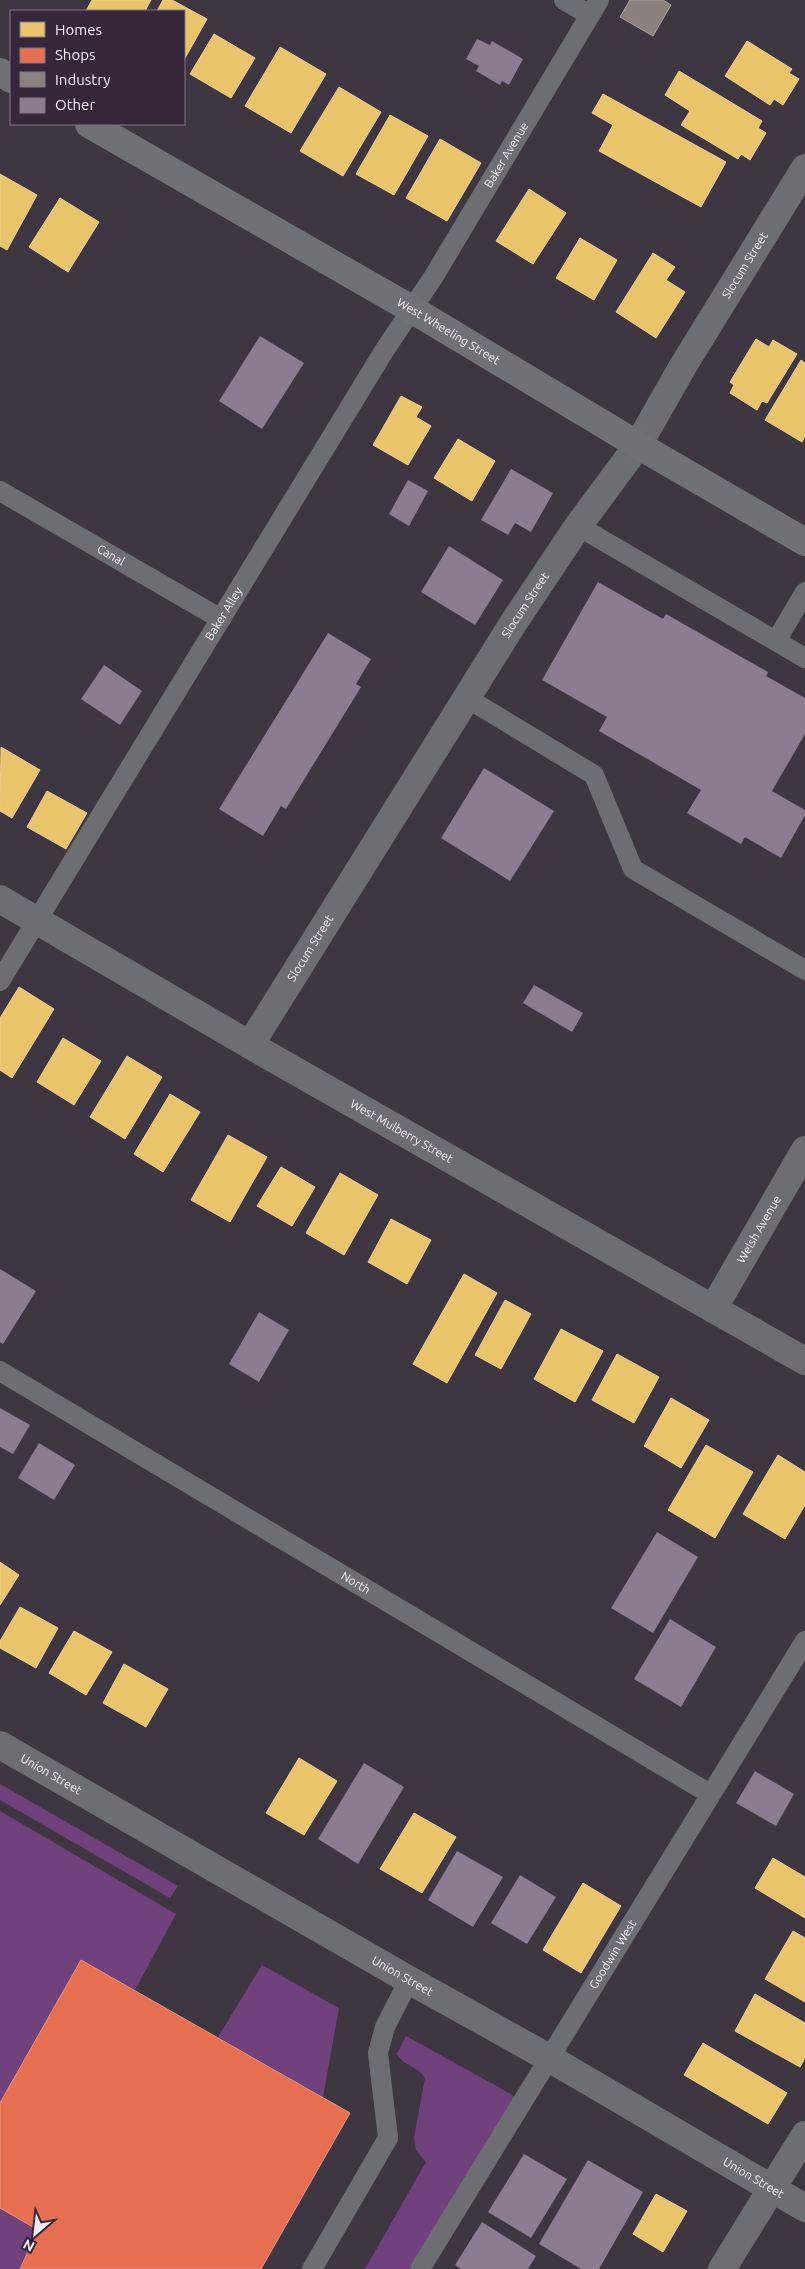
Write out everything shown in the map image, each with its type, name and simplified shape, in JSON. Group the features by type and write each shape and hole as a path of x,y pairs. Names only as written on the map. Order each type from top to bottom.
{"street":[{"name":"West Wheeling Street","path":"91,125 413,310 638,445 805,542"},
{"name":"Slocum Street","path":"250,1045 467,698 578,526 638,445 683,366 805,168"},
{"name":"West Mulberry Street","path":"0,899 250,1045 805,1361"},
{"name":"Welsh Avenue","path":"713,1309 805,1150"},
{"name":"Union Street","path":"0,1745 409,1980 549,2058 805,2208"},
{"path":"722,2269 805,2135"}],"lane":[{"path":"564,0 594,7"},
{"name":"Baker Avenue","path":"413,310 594,7"},
{"name":"Baker Alley","path":"37,920 384,351 413,310"},
{"name":"Canal","path":"0,490 221,619"},
{"path":"578,526 805,658"},
{"path":"776,641 805,592"},
{"path":"467,698 594,775 633,869 805,970"},
{"path":"0,981 37,920"},
{"name":"North","path":"0,1371 710,1794"},
{"name":"Goodwin West","path":"420,2269 805,1641"},
{"path":"312,2269 388,2138 378,2053 384,2027 409,1980"}],"shaded area":[{"path":"0,1784 178,1886 170,1898 0,1800"},
{"path":"0,1811 176,1914 135,1990 81,1960 0,2103"},
{"path":"262,1965 339,2008 323,2097 218,2037"},
{"path":"406,2036 515,2098 409,2269 365,2269 426,2162 416,2150 414,2137 425,2078 397,2054"},
{"path":"0,2208 38,2230 20,2269 0,2269"}],"building: Homes":[{"path":"92,0 151,0 146,10 87,10"},
{"path":"163,0 172,0 207,19 185,58 185,10 158,10"},
{"path":"214,34 255,58 231,98 190,74"},
{"path":"747,41 792,69 789,73 799,79 783,105 774,99 770,105 725,76"},
{"path":"280,47 326,74 291,133 245,106"},
{"path":"679,71 762,121 758,128 766,133 750,160 741,154 738,159 681,125 690,111 665,95"},
{"path":"339,87 381,112 343,176 300,151"},
{"path":"603,94 726,162 701,207 599,151 613,125 592,113"},
{"path":"390,115 428,136 394,195 356,174"},
{"path":"440,139 481,163 447,221 406,198"},
{"path":"0,174 37,195 7,250 0,246"},
{"path":"529,189 566,213 533,264 496,241"},
{"path":"60,198 99,222 68,272 29,247"},
{"path":"580,238 617,260 594,300 556,278"},
{"path":"653,253 675,267 666,280 685,292 656,338 616,312"},
{"path":"756,339 769,347 773,340 797,354 767,403 762,401 757,410 730,393 734,385 730,382"},
{"path":"801,360 805,363 805,436 802,442 765,420"},
{"path":"401,396 422,407 416,417 431,426 408,465 373,445"},
{"path":"458,439 495,461 472,501 434,478"},
{"path":"1,747 40,770 12,818 0,811"},
{"path":"47,791 87,813 66,849 27,827"},
{"path":"19,987 54,1009 12,1078 0,1070 0,1018"},
{"path":"63,1038 101,1061 74,1105 37,1082"},
{"path":"127,1056 162,1077 125,1139 90,1117"},
{"path":"170,1094 200,1112 163,1172 134,1154"},
{"path":"228,1135 267,1157 230,1222 191,1200"},
{"path":"281,1167 315,1187 292,1226 257,1206"},
{"path":"340,1173 378,1195 344,1255 306,1233"},
{"path":"391,1219 431,1240 407,1284 368,1262"},
{"path":"464,1274 497,1293 447,1383 413,1364"},
{"path":"505,1300 531,1314 501,1369 475,1355"},
{"path":"561,1329 603,1351 575,1402 534,1379"},
{"path":"617,1354 659,1377 634,1423 592,1400"},
{"path":"671,1398 709,1420 681,1468 644,1446"},
{"path":"706,1445 753,1472 715,1538 668,1510"},
{"path":"778,1455 805,1472 805,1505 785,1539 743,1514"},
{"path":"0,1562 19,1575 0,1605"},
{"path":"20,1607 58,1628 36,1668 0,1648 0,1641"},
{"path":"74,1631 112,1652 86,1695 49,1673"},
{"path":"124,1664 168,1689 146,1727 103,1703"},
{"path":"299,1758 337,1781 304,1835 266,1813"},
{"path":"414,1813 456,1837 422,1893 380,1869"},
{"path":"773,1858 805,1877 805,1918 755,1888"},
{"path":"583,1883 621,1906 581,1973 543,1950"},
{"path":"793,1931 805,1938 805,2002 765,1979"},
{"path":"755,1994 805,2023 805,2058 800,2067 735,2031"},
{"path":"703,2043 787,2093 768,2124 684,2075"},
{"path":"656,2194 687,2211 663,2252 633,2234"}],"building: Shops":[{"path":"81,1960 350,2113 261,2269 20,2269 38,2230 0,2208 0,2103"}],"building: Industry":[{"path":"630,0 663,0 671,5 653,36 620,17"}],"building: Other":[{"path":"477,39 490,45 492,41 523,59 509,85 502,81 500,85 476,71 479,66 466,59"},
{"path":"260,336 304,363 262,429 219,401"},
{"path":"511,469 553,493 531,532 515,523 508,535 481,520"},
{"path":"408,480 428,491 409,526 389,514"},
{"path":"449,546 503,580 475,625 421,592"},
{"path":"598,582 663,619 666,614 768,672 766,676 805,698 805,734 772,791 805,810 805,815 781,858 745,837 741,844 687,813 701,790 599,731 607,717 542,680"},
{"path":"328,633 371,659 356,684 361,687 286,809 281,806 263,836 219,809"},
{"path":"104,665 142,691 120,725 81,699"},
{"path":"484,768 554,811 510,881 441,838"},
{"path":"534,985 583,1013 572,1032 523,1003"},
{"path":"0,1269 36,1291 3,1344 0,1342"},
{"path":"259,1312 289,1330 259,1382 229,1364"},
{"path":"0,1408 30,1425 13,1454 0,1447"},
{"path":"39,1443 75,1465 54,1500 18,1478"},
{"path":"657,1532 698,1557 653,1633 611,1608"},
{"path":"670,1619 716,1647 681,1707 634,1679"},
{"path":"364,1763 404,1787 358,1864 318,1839"},
{"path":"755,1771 794,1794 776,1826 736,1803"},
{"path":"457,1851 503,1877 473,1927 428,1900"},
{"path":"520,1875 556,1897 527,1944 491,1923"},
{"path":"524,2154 567,2179 531,2238 488,2212"},
{"path":"588,2160 643,2192 599,2269 581,2269 539,2244"},
{"path":"482,2222 536,2256 528,2269 461,2269 455,2265"}]}
